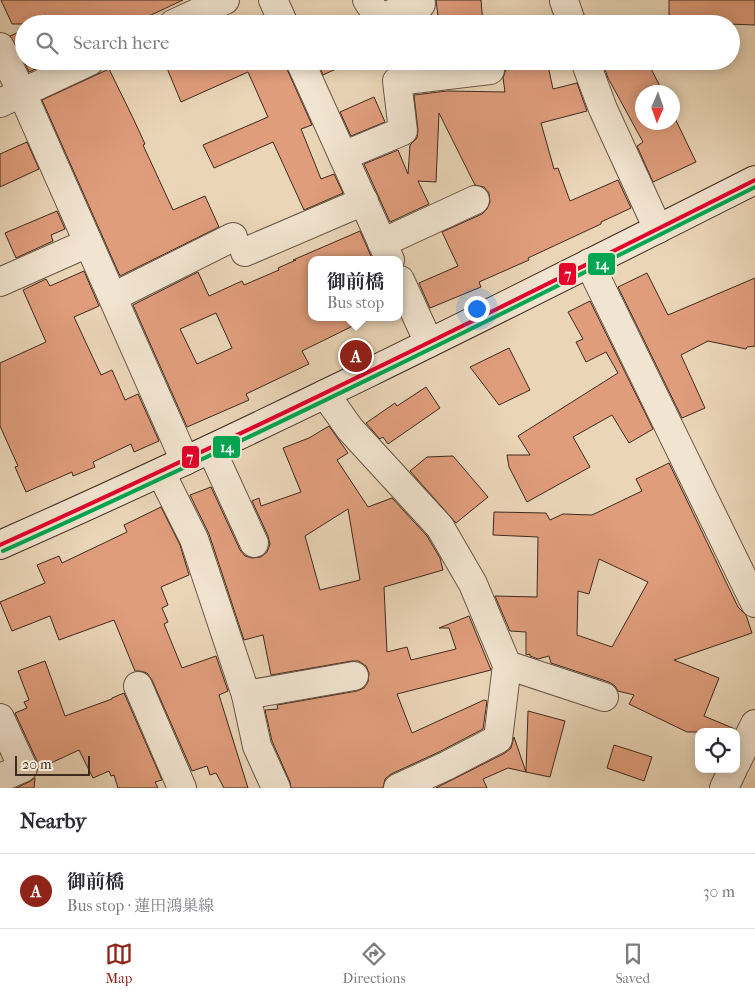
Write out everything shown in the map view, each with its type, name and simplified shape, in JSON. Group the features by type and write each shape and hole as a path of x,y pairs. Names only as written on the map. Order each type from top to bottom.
{"street":[{"path":"192,15 225,0"},
{"path":"273,0 280,15"},
{"path":"367,0 377,15"},
{"path":"388,15 421,4 420,0"},
{"path":"0,47 11,98 88,243 113,297 173,467 194,539 246,695 257,746 276,788"},
{"path":"11,98 71,70"},
{"path":"304,70 386,251 475,200"},
{"path":"343,156 403,131 397,81 490,70"},
{"path":"588,70 603,110 658,229"},
{"path":"0,545 173,467 325,394 755,180"},
{"path":"113,297 239,245 364,201"},
{"path":"0,282 88,243"},
{"path":"589,264 755,603"},
{"path":"403,286 430,343"},
{"path":"325,394 350,429 440,527 473,584 507,665 498,739 451,777 398,788"},
{"path":"211,449 254,542"},
{"path":"507,665 604,697"},
{"path":"246,695 354,676"},
{"path":"138,686 182,788"},
{"path":"0,718 23,768 0,778"},
{"path":"740,755 755,724"},
{"path":"724,788 731,773"}],"building":[{"path":"1,0 183,0 151,15 15,15 15,24 12,24"},
{"path":"436,0 481,0 482,15 438,15"},
{"path":"669,0 755,0 755,25 740,24 740,15 669,15"},
{"path":"15,34 15,45 10,36"},
{"path":"109,70 145,144 143,145 173,210 205,196 219,227 120,276 42,100"},
{"path":"168,70 287,70 312,125 301,129 321,179 334,174 343,193 304,210 273,142 214,168 203,145 268,117 248,72 181,102"},
{"path":"321,70 334,70 323,75"},
{"path":"506,70 549,70 553,89 577,83 587,111 541,123 554,169 558,168 570,201 618,180 631,208 528,258 529,260 479,282 481,287 430,308 419,283 458,266 442,232 482,214 490,202 489,193 484,187 475,185 439,113 436,182 418,181 429,204 390,222 364,164 398,150 408,174 410,145 417,138 418,130 414,95 447,91 505,92 503,78"},
{"path":"605,70 652,70 659,85 635,85 635,127"},
{"path":"374,97 385,122 351,136 340,112"},
{"path":"680,129 696,162 653,182 637,146 643,142 636,130"},
{"path":"27,142 39,169 0,187 0,154"},
{"path":"57,211 65,229 51,235 53,241 16,258 5,233"},
{"path":"360,231 371,256 308,256 308,321 363,321 302,351 309,364 246,394 249,400 187,427 133,305 198,272 209,296 242,281 244,285 279,270 278,268 296,260 293,260","holes":["216,313 232,348 197,364 180,329"]},
{"path":"84,271 99,306 74,317 101,375 112,370 125,400 138,394 159,441 134,452 131,444 93,462 95,467 73,476 72,472 26,492 15,467 18,466 0,426 0,363 46,342 23,290 46,279 50,286"},
{"path":"647,273 668,315 755,278 755,346 747,347 746,349 708,341 681,355 705,408 682,418 618,287"},
{"path":"590,301 653,429 629,443 612,415 573,437 590,467 527,502 509,467 507,455 530,455 518,436 618,373 606,352 586,362 576,342 583,339 568,312"},
{"path":"509,348 530,390 499,405 470,367"},
{"path":"426,387 440,408 388,444 383,437 380,439 366,423 395,403 397,406"},
{"path":"329,426 348,453 337,460 368,507 392,498 427,536 440,558 443,570 384,587 387,652 407,647 411,660 456,649 449,628 439,628 469,616 491,670 397,694 412,733 484,700 487,701 483,729 391,774 385,779 383,788 291,788 272,741 265,710 278,709 277,705 357,691 364,688 368,682 369,673 366,666 359,661 352,661 271,675 263,635 244,640 209,534 190,495 211,487 240,550 245,556 252,558 261,557 267,552 270,544 252,501 259,498 261,506 301,492 283,448 309,438","holes":["348,509 360,580 320,590 305,536"]},
{"path":"453,456 488,497 456,523 410,471 427,457"},
{"path":"669,463 738,607 746,615 752,633 674,660 719,678 704,716 733,728 695,728 695,732 687,732 629,704 634,695 618,691 609,682 551,663 549,656 538,659 530,656 530,654 526,655 526,632 510,631 495,596 537,597 538,537 493,535 494,512 546,513 550,520 563,514 592,515 642,491 636,479","holes":["599,559 648,582 612,647 577,635 578,591 589,594"]},
{"path":"161,507 180,545 189,575 161,587 168,605 162,608 168,622 164,624 182,668 216,656 228,691 219,695 248,788 224,788 216,773 210,775 207,766 192,771 152,680 147,673 135,671 114,620 59,640 50,616 12,631 0,602 45,583 37,565 59,556 62,563 127,532 124,525"},
{"path":"45,661 65,716 124,693 162,780 155,782 158,788 118,788 114,775 111,776 109,771 93,778 79,750 38,769 37,761 15,713 27,708 24,702 29,700 18,671"},
{"path":"528,711 565,721 550,777 526,772"},
{"path":"514,737 526,772 508,768 483,779 487,788 436,788 505,753 511,748"},
{"path":"614,745 652,757 644,781 607,768"},
{"path":"35,778 34,788 16,788 29,782"}],"transit line":[{"name":"7","path":"0,545 379,367 755,180"},
{"name":"14","path":"3,551 287,419 755,187"}],"place":[{"name":"御前橋","path":"356,356"}]}
